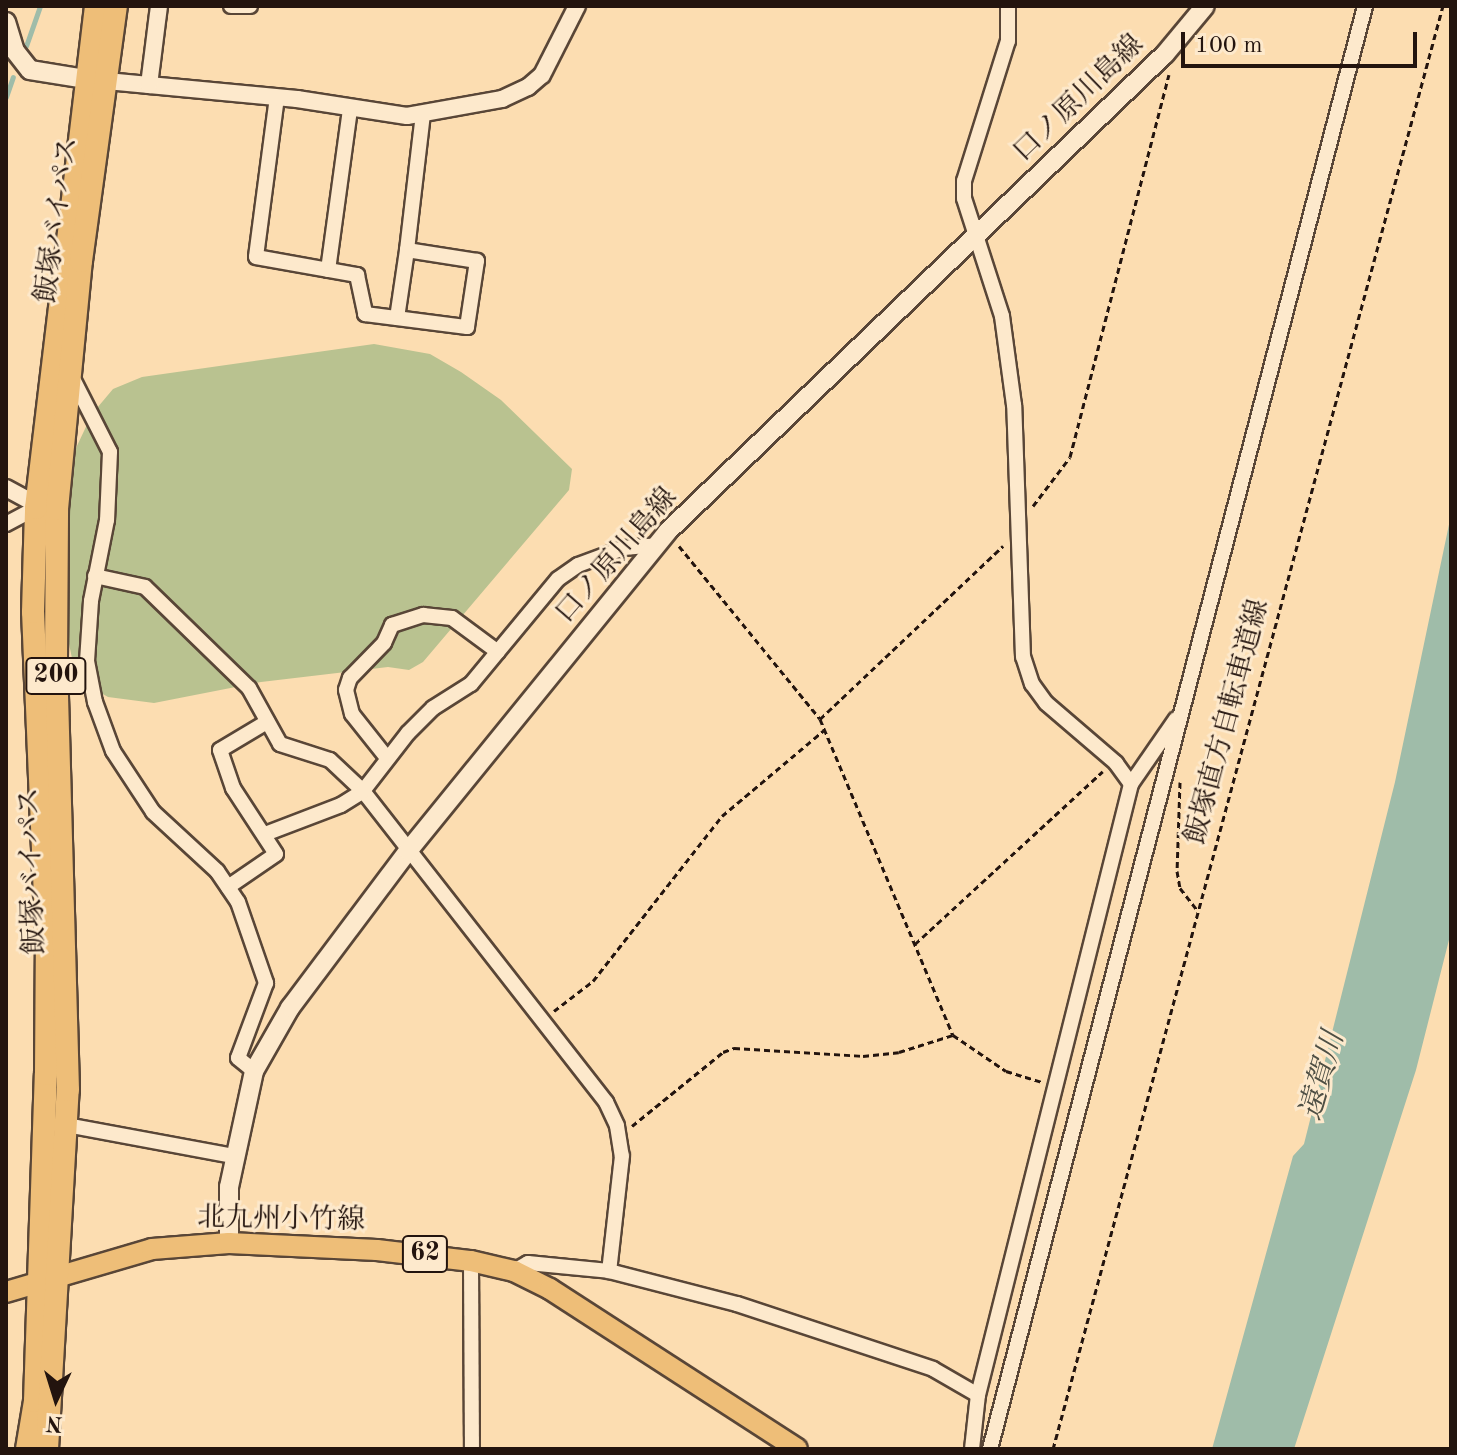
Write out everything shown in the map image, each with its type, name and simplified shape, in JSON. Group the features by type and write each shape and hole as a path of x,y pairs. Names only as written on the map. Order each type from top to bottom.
{"highway":[{"name":"200","path":"27,1449 48,1277 47,945 33,612 97,80 96,6"},
{"name":"飯塚バイパス","path":"47,1449 48,1277 66,1125 46,508 69,373 97,80 116,6"}],"main road":[{"name":"口ノ原川島線","path":"229,1243 233,1156 254,1071 290,1008 408,851 662,539 1165,54 1205,6"},
{"path":"6,22 15,51 30,70 97,80"},
{"name":"北九州小竹線","path":"6,1292 48,1277 152,1249 229,1243 377,1250 471,1261 514,1271 591,1313 797,1449"}],"street":[{"path":"149,85 159,6"},
{"path":"231,6 250,6"},
{"path":"97,80 277,97 379,115 423,113 502,99 528,87 542,75 577,6"},
{"path":"1008,6 1008,41 964,181 976,238 1002,316 1020,525 1023,657 1032,684 1116,763 1131,784"},
{"path":"990,1449 1365,6"},
{"path":"277,97 256,257 357,275 365,314 467,327 477,261 407,250"},
{"path":"328,270 350,109"},
{"path":"397,318 423,113"},
{"path":"69,373 110,452 107,520 95,576 87,661 113,751 153,812 228,887 247,924 266,983 238,1058 254,1071"},
{"path":"6,488 46,508"},
{"path":"6,524 46,508"},
{"path":"265,834 341,805 363,791 387,758 433,708 471,684 558,579 578,565 624,548 662,539"},
{"path":"95,576 145,587 249,688 280,744 330,760 363,791 606,1102 619,1136 619,1208 609,1271"},
{"path":"387,758 352,714 346,690 350,678 384,643 392,625 406,616 452,618 498,652"},
{"path":"972,1449 978,1395 1131,784 1150,749 1179,715"},
{"path":"228,887 276,854 233,788 220,750 267,722"},
{"path":"66,1125 233,1156"},
{"path":"471,1261 472,1449"},
{"path":"514,1271 528,1263 609,1271 840,1337 933,1369 978,1395"}],"path":[{"name":"飯塚直方自転車道線","path":"1053,1449 1443,6"},
{"path":"820,719 1020,525 1052,486 1070,457 1170,70 1165,54"},
{"path":"662,539 820,719 953,1035 1006,1071 1054,1086"},
{"path":"542,1020 593,981 722,816 824,730"},
{"path":"915,944 1093,777 1116,763"},
{"path":"1181,780 1177,871 1180,888 1198,911"},
{"path":"619,1136 734,1048 863,1056 899,1052 953,1035"}],"green space":[{"path":"374,344 430,354 501,400 572,469 569,490 423,662 409,670 388,667 261,682 154,703 108,697 85,684 73,663 64,620 66,496 76,448 92,414 113,389 142,377"}],"water":[{"name":"遠賀川","path":"1451,515 1451,932 1416,1070 1294,1449 1212,1449 1293,1156 1304,1144 1395,782"}],"waterway":[{"path":"26,46 40,6"},
{"path":"6,97 13,77"}]}
